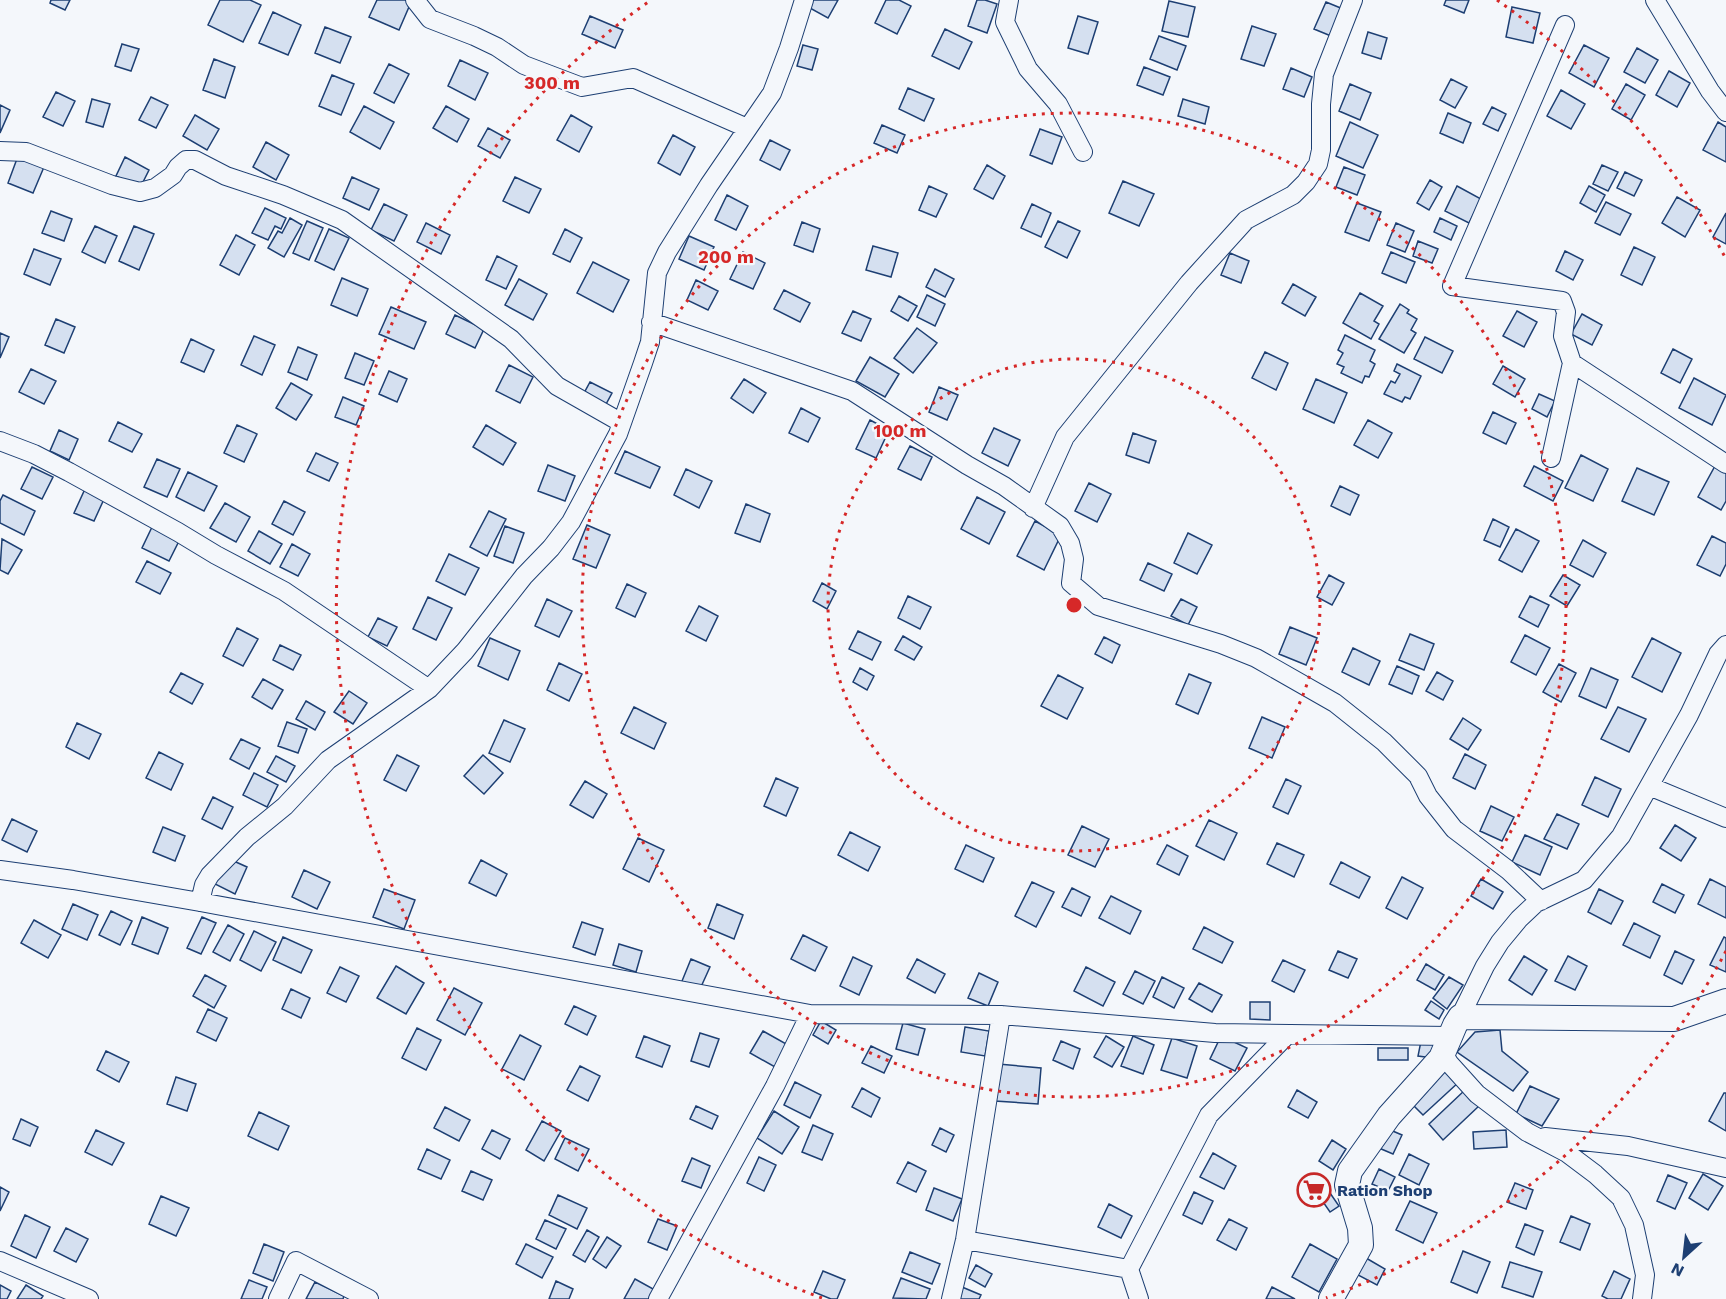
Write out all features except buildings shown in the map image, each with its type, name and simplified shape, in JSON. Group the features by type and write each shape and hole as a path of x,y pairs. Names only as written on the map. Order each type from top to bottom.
{"main road":[{"path":"1331,1299 1361,1245 1360,1228 1347,1185 1350,1171 1389,1116 1441,1058 1451,1035 1674,1019 1726,1001"}],"street":[{"path":"415,0 430,19 497,47 524,65 582,87 633,78 747,128"},
{"path":"200,902 204,885 210,875 246,837 285,807 328,760 429,689 465,651 524,576 551,548 571,522 597,476 622,423 650,342 657,273 667,252 772,93 804,0"},
{"path":"1009,0 1005,22 1023,59 1028,69 1058,104 1083,152"},
{"path":"1033,508 1065,437 1189,283 1246,220 1293,195 1318,165 1321,150 1321,104 1324,74 1353,0"},
{"path":"1655,0 1710,91 1726,112"},
{"path":"1551,458 1572,363 1563,336 1566,312 1562,300 1452,285 1566,25"},
{"path":"0,151 26,152 112,185 140,192 155,188 173,176 186,160 195,160 226,176 283,195 342,220 511,339 557,386 622,423"},
{"path":"651,322 852,390 967,465 1004,486 1060,526 1071,543 1074,559 1071,584 1098,606 1221,644 1256,658 1335,703 1384,742 1418,776 1428,796 1454,829 1508,870 1541,901"},
{"path":"1572,363 1726,464"},
{"path":"0,441 34,454 69,472 284,591 429,689"},
{"path":"1642,1299 1645,1275 1634,1225 1621,1198 1567,1153 1533,1136 1477,1094 1449,1063 1451,1035 1485,966 1500,942 1520,919 1541,901 1584,880 1621,836 1726,645"},
{"path":"1649,786 1726,818"},
{"path":"0,870 200,902 810,1014 1001,1015 1215,1034 1451,1035"},
{"path":"658,1299 775,1086 810,1014"},
{"path":"951,1299 965,1240 1001,1015"},
{"path":"1139,1299 1129,1269 1209,1114 1288,1034"},
{"path":"1533,1136 1628,1146 1726,1168"},
{"path":"965,1240 1129,1269"},
{"path":"0,1261 89,1299"},
{"path":"278,1299 296,1261 369,1299"}],"place":[{"name":"Ration Shop","path":"1314,1190"}]}
